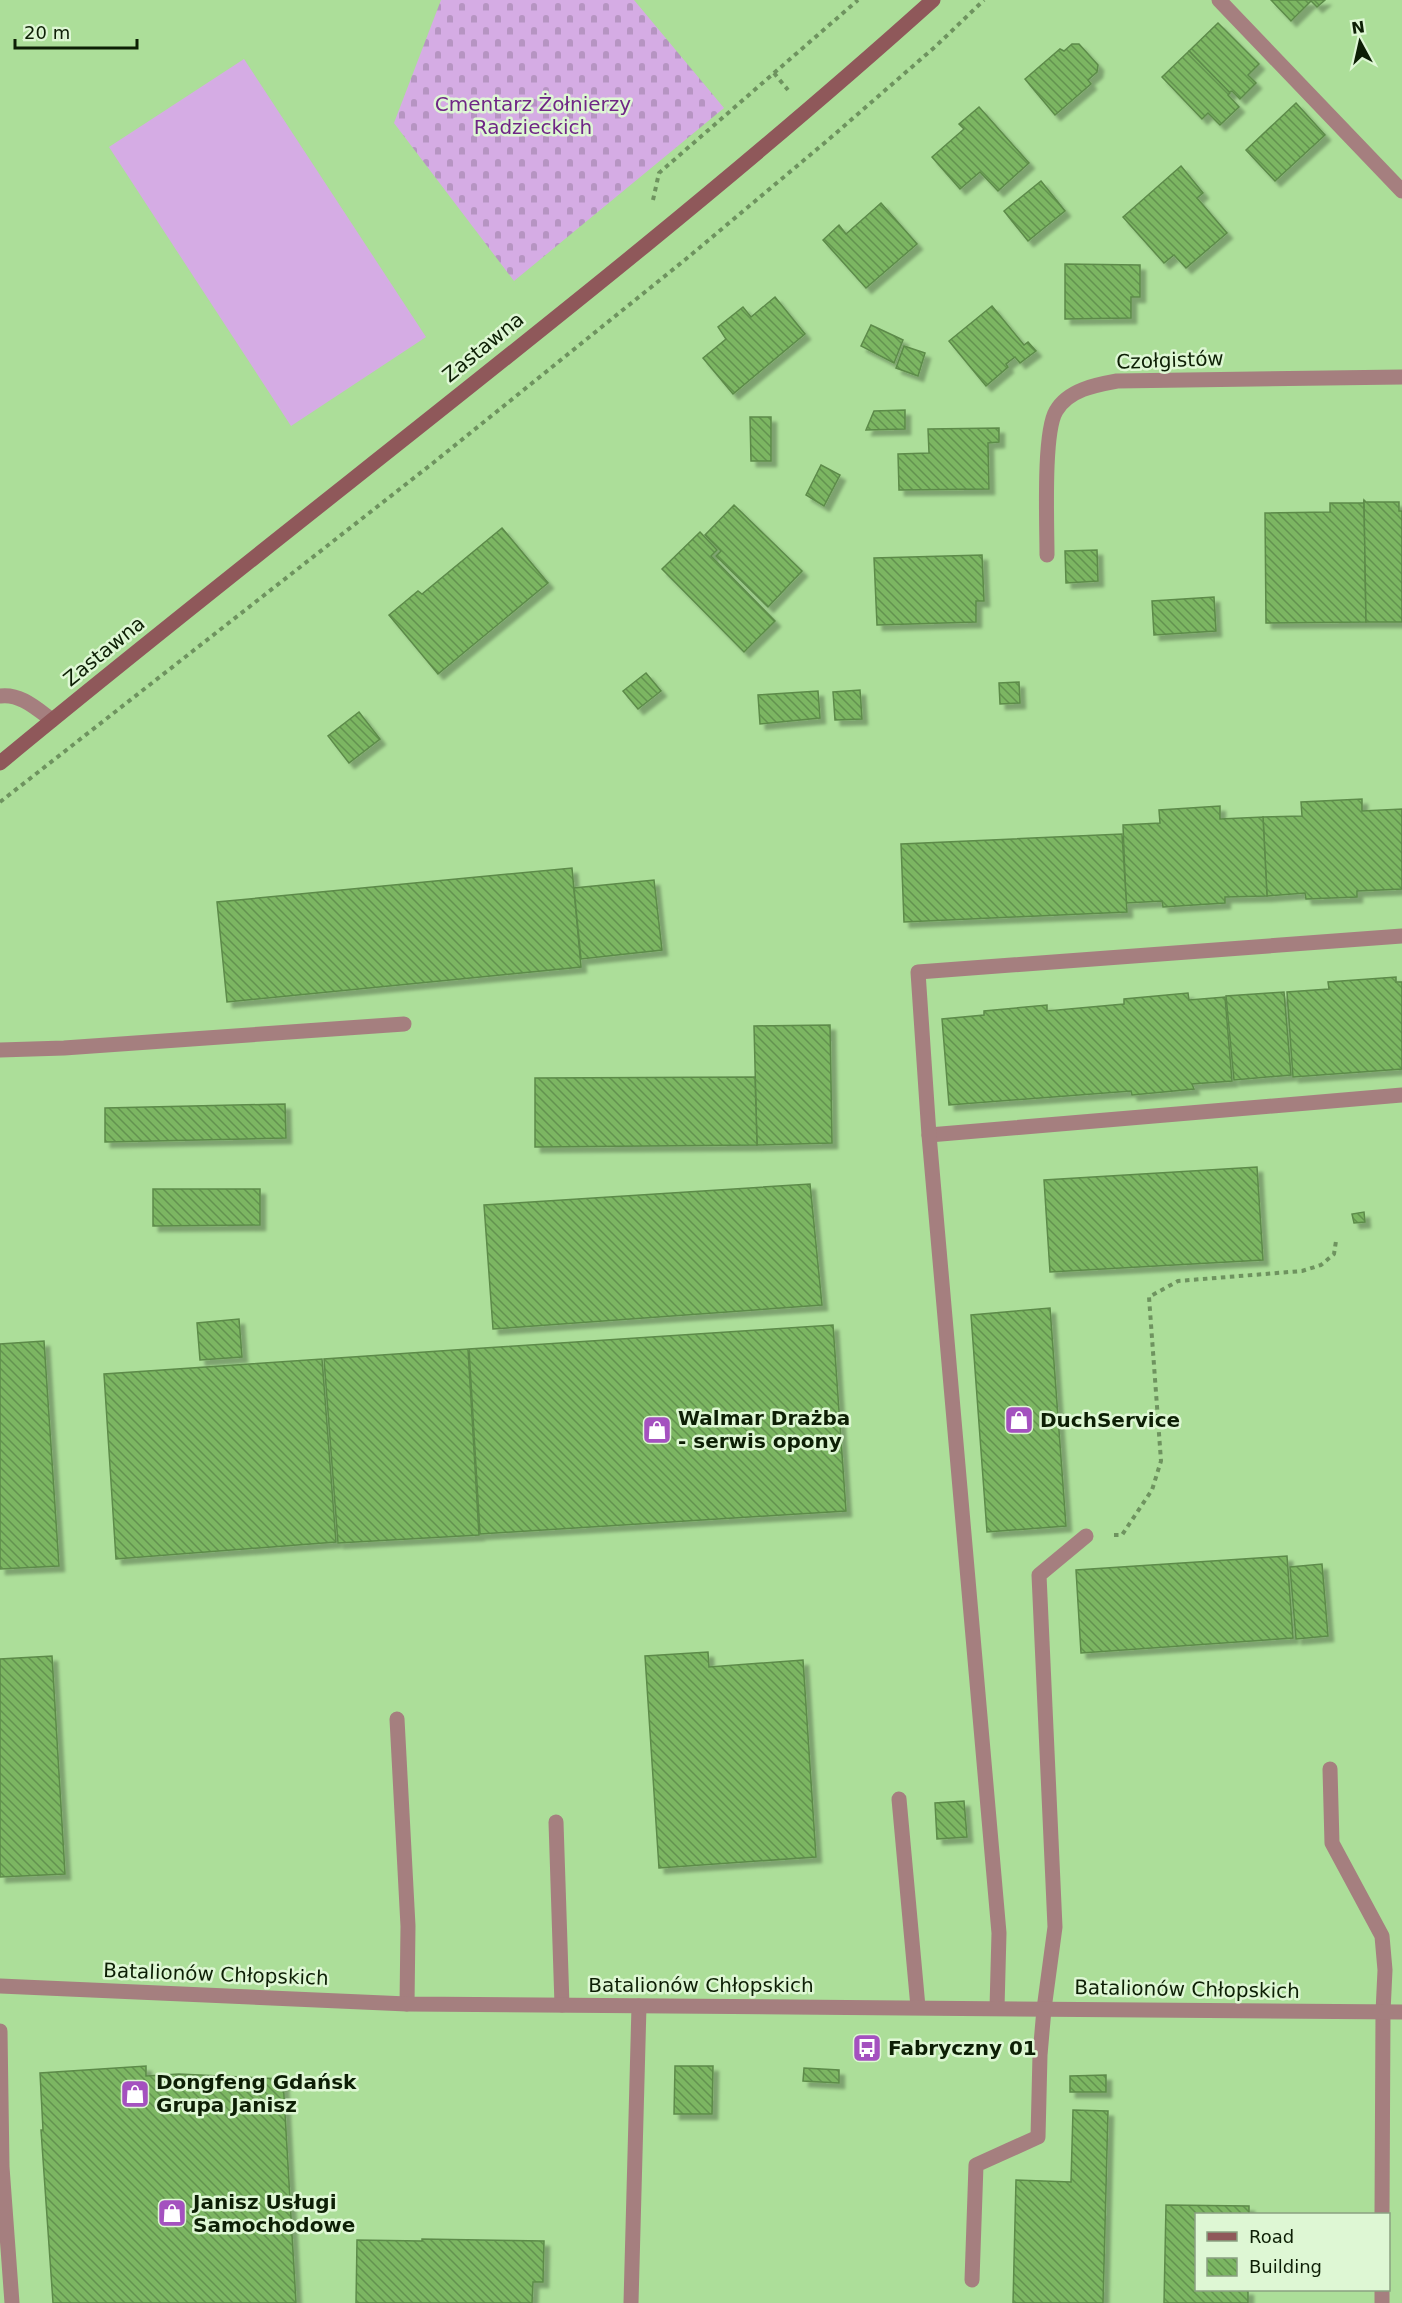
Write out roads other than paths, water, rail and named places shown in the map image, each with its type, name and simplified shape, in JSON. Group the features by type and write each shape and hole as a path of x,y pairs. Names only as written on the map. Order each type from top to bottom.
{"main road":[{"name":"Zastawna","path":"0,763 637,251 806,112 933,0"}],"street":[{"path":"1219,0 1402,191"},
{"name":"Czołgistów","path":"1047,555 1049,435 1056,411 1073,394 1117,381 1402,377"},
{"path":"0,696 29,702 52,720"},
{"path":"997,2008 999,1933 929,1136 918,972 1402,936"},
{"path":"0,1050 64,1048 404,1024"},
{"path":"929,1136 1402,1095"},
{"path":"972,2280 976,2165 1038,2137 1044,2009 1055,1928 1039,1575 1086,1536"},
{"path":"397,1719 408,1926 407,2004"},
{"path":"1330,1769 1332,1843 1382,1936 1385,1970 1383,2213"},
{"path":"899,1799 918,2007"},
{"path":"556,1822 562,2005"},
{"name":"Batalionów Chłopskich","path":"0,1986 407,2004 1402,2012"},
{"path":"631,2303 639,2006"},
{"path":"0,2031 2,2167 12,2303"}],"place":[{"name":"DuchService","path":"1019,1420"},
{"name":"Walmar Drażba - serwis opony","path":"657,1430"},
{"name":"Fabryczny 01","path":"867,2048"},
{"name":"Dongfeng Gdańsk Grupa Janisz","path":"135,2094"},
{"name":"Janisz Usługi Samochodowe","path":"172,2213"}],"park label":[{"name":"Cmentarz Żołnierzy Radzieckich","path":"533,116"}]}
